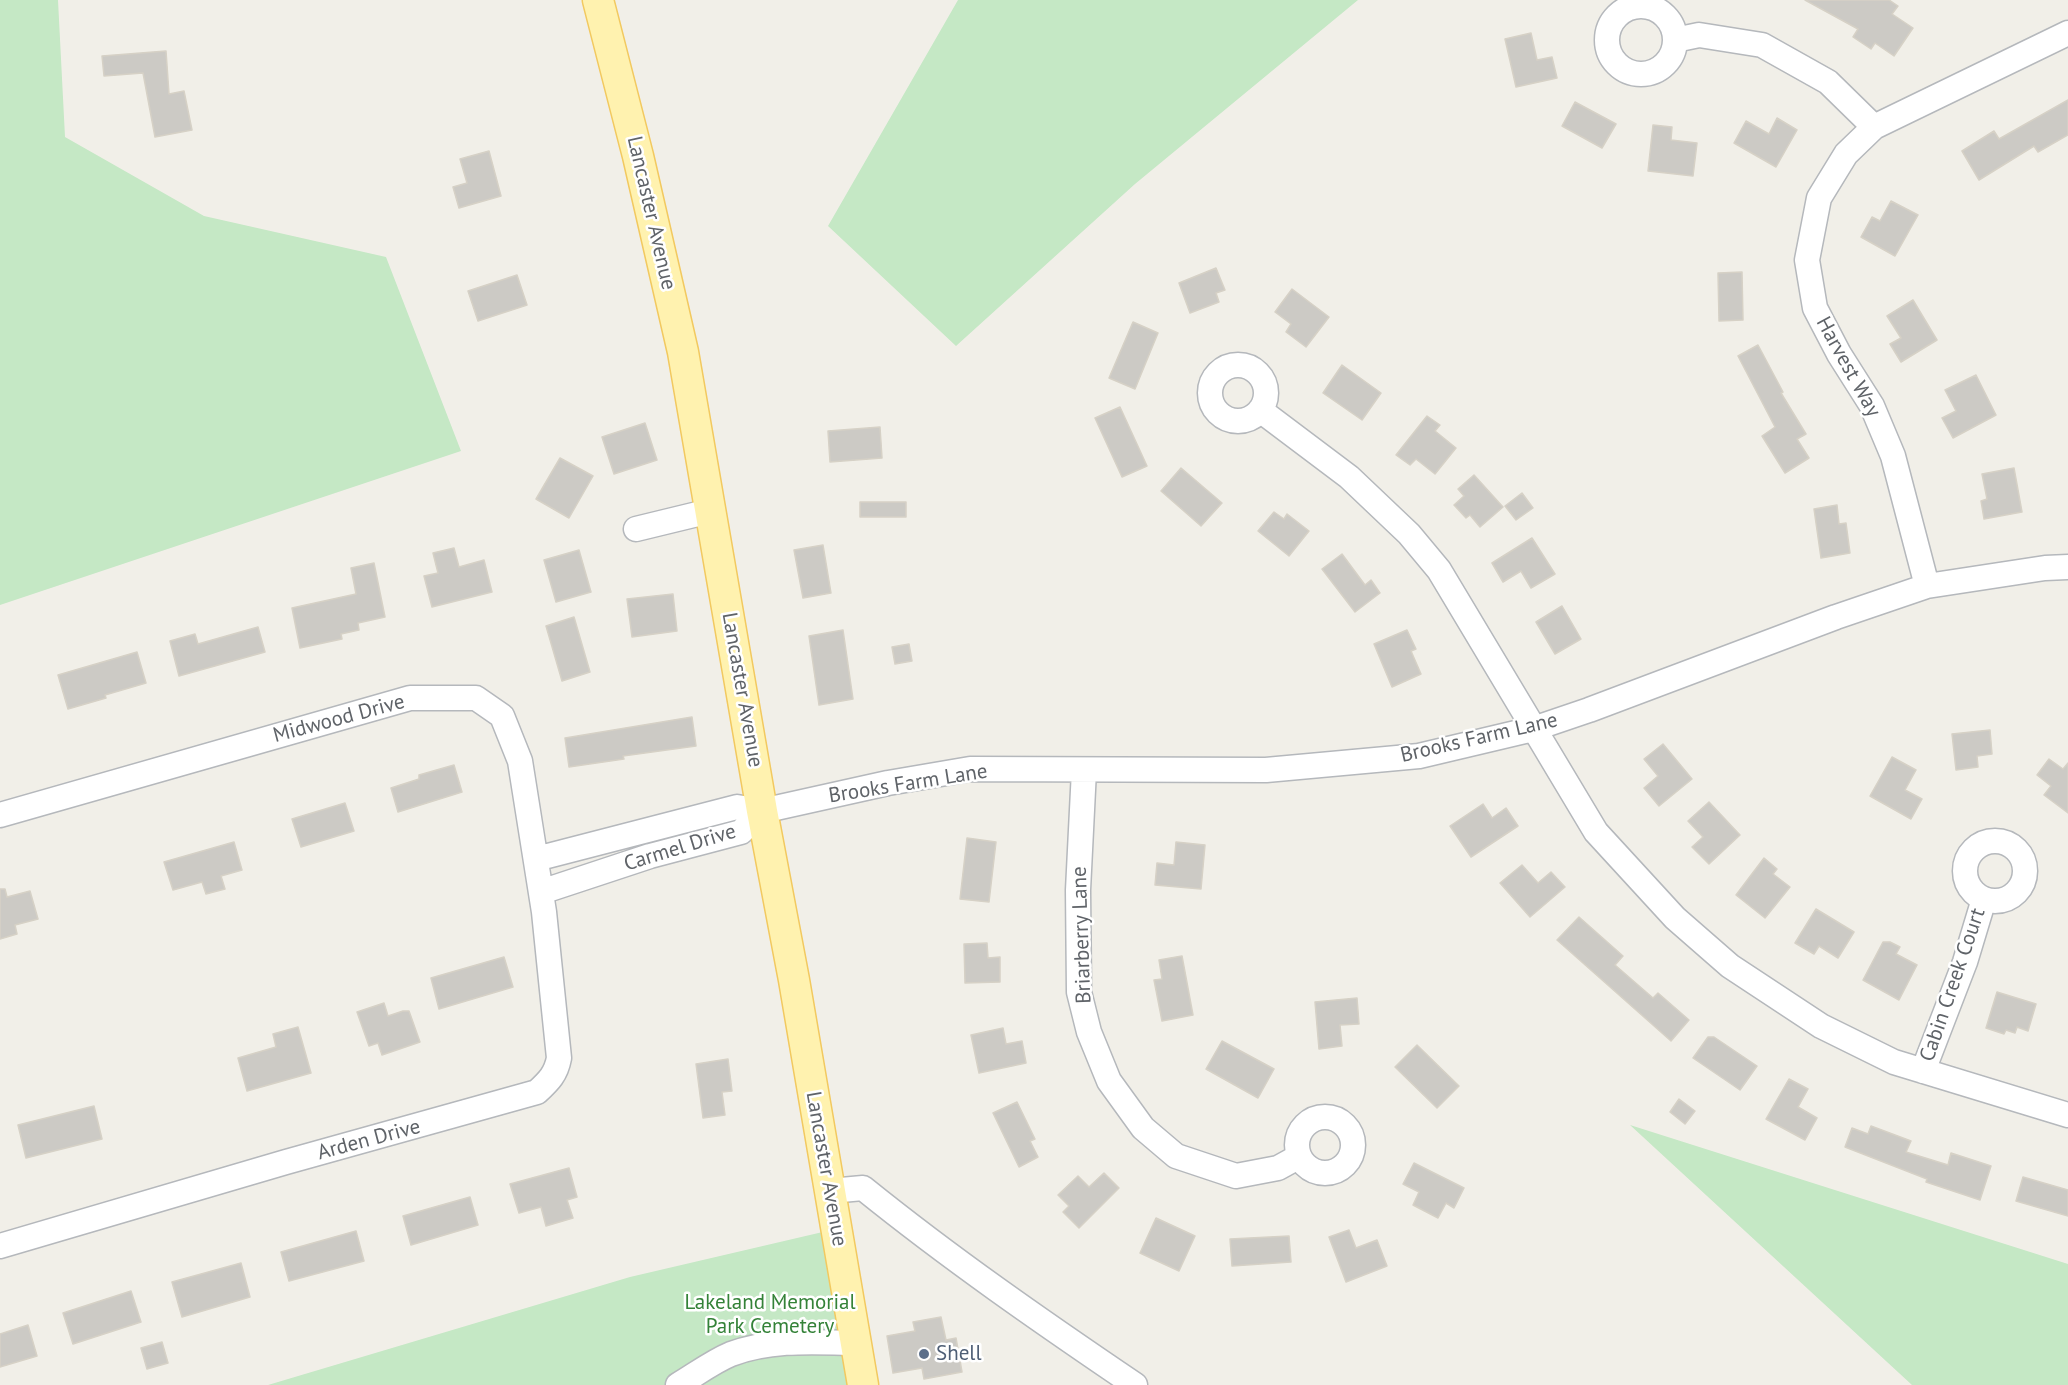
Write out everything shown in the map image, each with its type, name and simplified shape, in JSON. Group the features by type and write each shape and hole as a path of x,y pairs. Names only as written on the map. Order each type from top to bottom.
{"main road":[{"name":"Lancaster Avenue","path":"598,0 638,156 683,352 863,1385"}],"street":[{"name":"Harvest Way","path":"1927,586 1893,456 1872,406 1839,354 1815,308 1807,260 1819,198 1846,154 1874,127 2068,33"},
{"path":"1675,40 1699,35 1762,45 1828,82 1874,127"},
{"path":"1260,410 1349,477 1409,534 1439,570 1596,832 1675,918 1699,939 1730,966 1821,1026 1894,1062 2068,1115"},
{"path":"636,529 710,511"},
{"name":"Brooks Farm Lane","path":"762,811 888,783 970,769 1266,770 1419,756 1533,729 1675,679 1836,616 1927,586 2045,568 2068,567"},
{"name":"Midwood Drive","path":"0,815 410,698 476,698 502,716 520,761 541,892"},
{"name":"Briarberry Lane","path":"1084,770 1078,890 1080,992 1089,1032 1109,1081 1143,1128 1176,1156 1236,1176 1278,1168 1298,1157"},
{"name":"Carmel Drive","path":"536,859 737,807 762,811"},
{"name":"Carmel Drive","path":"541,892 650,856 741,832 762,811"},
{"name":"Arden Drive","path":"0,1246 286,1162 537,1092 551,1079 557,1069 559,1058 541,892"},
{"name":"Cabin Creek Court","path":"1923,1071 1965,962 1984,899"},
{"path":"830,1191 863,1188 926,1238 1015,1303 1136,1385"},
{"path":"678,1385 729,1355 765,1344 855,1343"},
{"path":"698,1385 712,1365"}],"green space":[{"path":"0,0 58,0 65,137 204,216 386,257 461,451 0,605"},
{"path":"958,0 1358,0 1135,184 956,346 828,226"},
{"path":"1630,1125 2068,1264 2068,1385 1912,1385"},
{"name":"Lakeland Memorial Park Cemetery","path":"827,1231 853,1385 268,1385 630,1277"}],"building":[{"path":"1805,0 1889,0 1898,6 1892,14 1913,28 1894,56 1875,43 1871,49 1853,37 1858,29"},
{"path":"1531,33 1537,60 1552,57 1557,78 1516,87 1505,39"},
{"path":"166,51 169,94 184,91 192,130 155,137 143,73 104,76 102,56"},
{"path":"2068,100 2068,135 2038,152 2034,146 1979,180 1962,151 1994,131 1999,139"},
{"path":"1575,102 1616,124 1602,148 1562,126"},
{"path":"1777,118 1797,130 1776,167 1734,143 1746,121 1769,134"},
{"path":"1653,125 1672,127 1671,140 1697,143 1693,176 1648,171"},
{"path":"489,151 501,196 459,208 453,187 467,183 460,159"},
{"path":"1891,201 1918,215 1895,256 1861,237 1872,217 1880,221"},
{"path":"1216,268 1225,290 1216,293 1219,302 1190,313 1179,283"},
{"path":"1742,272 1743,320 1719,321 1718,273"},
{"path":"517,275 527,305 478,321 468,291"},
{"path":"1292,289 1329,317 1306,347 1286,332 1291,324 1275,312"},
{"path":"1913,300 1937,340 1901,362 1890,344 1901,338 1887,316"},
{"path":"1133,322 1158,333 1135,389 1109,378"},
{"path":"1758,345 1783,392 1781,393 1806,434 1797,439 1809,458 1785,473 1762,436 1775,427 1738,356"},
{"path":"1342,365 1381,393 1362,420 1323,393"},
{"path":"1976,375 1996,415 1953,438 1942,418 1956,411 1945,390"},
{"path":"1120,407 1147,466 1122,477 1095,418"},
{"path":"1427,416 1440,425 1435,431 1456,448 1435,474 1416,459 1410,465 1396,455"},
{"path":"645,423 657,460 614,474 602,437"},
{"path":"880,427 882,458 830,462 828,431"},
{"path":"560,458 593,476 569,518 536,499"},
{"path":"1181,468 1222,503 1201,526 1161,491"},
{"path":"2014,468 2022,512 1984,519 1981,501 1987,499 1982,474"},
{"path":"1474,475 1503,507 1480,527 1470,515 1466,518 1454,505 1464,496 1458,489"},
{"path":"1522,493 1533,508 1516,520 1505,506"},
{"path":"860,502 906,502 906,517 860,517"},
{"path":"1837,505 1839,524 1846,523 1850,553 1821,558 1814,509"},
{"path":"1274,512 1284,519 1287,514 1309,531 1289,556 1258,531"},
{"path":"1532,538 1555,574 1531,588 1521,571 1503,582 1492,563"},
{"path":"823,545 831,593 803,598 794,550"},
{"path":"454,548 459,567 484,560 492,592 432,607 424,576 438,573 433,553"},
{"path":"579,550 591,592 556,602 544,560"},
{"path":"1342,554 1365,585 1371,580 1380,593 1355,612 1322,569"},
{"path":"374,563 385,617 358,623 359,630 341,634 342,639 300,648 292,608 356,594 351,568"},
{"path":"673,594 677,631 632,637 627,599"},
{"path":"1562,606 1581,639 1555,654 1536,622"},
{"path":"574,617 590,672 562,681 546,626"},
{"path":"258,627 265,652 179,676 170,641 195,634 198,644"},
{"path":"843,630 853,699 819,705 809,636"},
{"path":"1407,630 1416,649 1411,651 1421,674 1392,687 1374,644"},
{"path":"909,644 912,661 895,664 892,647"},
{"path":"137,652 146,683 68,709 58,675"},
{"path":"692,717 696,746 623,756 624,759 569,767 565,738"},
{"path":"1990,730 1992,754 1977,756 1978,767 1956,770 1952,734"},
{"path":"1663,744 1692,779 1659,806 1644,788 1658,776 1644,759"},
{"path":"1892,757 1916,770 1905,790 1922,799 1911,819 1870,796"},
{"path":"2049,759 2063,769 2068,763 2068,813 2044,795 2051,786 2037,775"},
{"path":"454,765 462,792 398,812 391,788 419,779 419,775"},
{"path":"1709,802 1740,835 1709,864 1692,847 1703,837 1688,821"},
{"path":"345,803 354,831 301,847 292,819"},
{"path":"1483,804 1492,818 1506,808 1518,826 1471,857 1450,826"},
{"path":"967,838 996,842 989,902 960,899"},
{"path":"234,842 242,870 221,876 225,889 206,894 202,882 173,890 164,862"},
{"path":"1176,842 1205,845 1201,889 1155,885 1157,863 1174,865"},
{"path":"1764,858 1777,869 1773,874 1790,887 1765,918 1736,895"},
{"path":"1522,865 1538,883 1551,872 1565,887 1530,917 1500,883"},
{"path":"0,889 5,889 7,897 30,891 38,919 15,925 17,934 0,939"},
{"path":"1816,909 1854,932 1838,958 1819,946 1814,954 1795,943"},
{"path":"1579,917 1623,956 1615,965 1653,998 1658,993 1689,1020 1671,1041 1557,940"},
{"path":"1883,942 1890,942 1900,947 1896,954 1917,965 1899,1000 1863,980"},
{"path":"987,943 988,958 1000,957 1000,982 965,983 964,944"},
{"path":"1182,956 1193,1015 1162,1021 1154,980 1162,979 1159,960"},
{"path":"504,957 513,987 439,1009 431,978"},
{"path":"1997,992 2036,1004 2028,1031 2017,1027 2015,1033 2006,1030 2004,1034 1986,1028"},
{"path":"1357,998 1359,1024 1340,1025 1342,1046 1319,1049 1315,1002"},
{"path":"384,1003 388,1016 409,1011 420,1042 382,1055 378,1043 369,1046 357,1012"},
{"path":"298,1027 311,1073 247,1091 238,1058 276,1047 273,1034"},
{"path":"1003,1028 1006,1044 1022,1041 1026,1063 979,1073 971,1035"},
{"path":"1708,1037 1714,1037 1757,1066 1740,1090 1693,1058"},
{"path":"1222,1041 1274,1069 1258,1098 1206,1069"},
{"path":"1417,1045 1459,1086 1437,1108 1395,1067"},
{"path":"728,1059 732,1091 722,1092 725,1115 703,1118 696,1064"},
{"path":"1789,1079 1808,1089 1798,1107 1817,1118 1805,1140 1766,1119"},
{"path":"1679,1099 1695,1111 1685,1124 1670,1112"},
{"path":"1017,1102 1035,1139 1030,1141 1038,1157 1019,1167 993,1113"},
{"path":"94,1106 102,1139 26,1158 18,1125"},
{"path":"1871,1126 1911,1141 1906,1152 1948,1165 1951,1153 1991,1166 1980,1200 1926,1182 1927,1179 1845,1147 1852,1128 1868,1134"},
{"path":"1414,1163 1464,1188 1454,1208 1446,1203 1438,1218 1413,1205 1419,1192 1403,1184"},
{"path":"569,1168 577,1197 567,1200 573,1218 546,1226 541,1207 519,1213 510,1184"},
{"path":"1104,1173 1119,1188 1079,1228 1063,1212 1069,1206 1058,1195 1078,1176 1089,1187"},
{"path":"2023,1177 2068,1190 2068,1216 2016,1201"},
{"path":"470,1197 478,1225 411,1245 403,1216"},
{"path":"1156,1218 1195,1236 1179,1271 1140,1253"},
{"path":"1349,1230 1356,1248 1377,1240 1387,1266 1346,1282 1329,1237"},
{"path":"356,1231 364,1261 289,1281 281,1252"},
{"path":"1289,1236 1291,1262 1232,1266 1230,1239"},
{"path":"241,1263 250,1297 182,1317 172,1282"},
{"path":"131,1291 141,1322 73,1344 63,1313"},
{"name":"Shell","path":"941,1317 946,1340 956,1338 962,1372 924,1379 922,1368 893,1373 887,1336 915,1331 913,1322"},
{"path":"28,1325 37,1356 0,1367 0,1334"},
{"path":"162,1342 168,1363 147,1369 141,1348"}],"place":[{"name":"Shell","path":"924,1354"}]}
